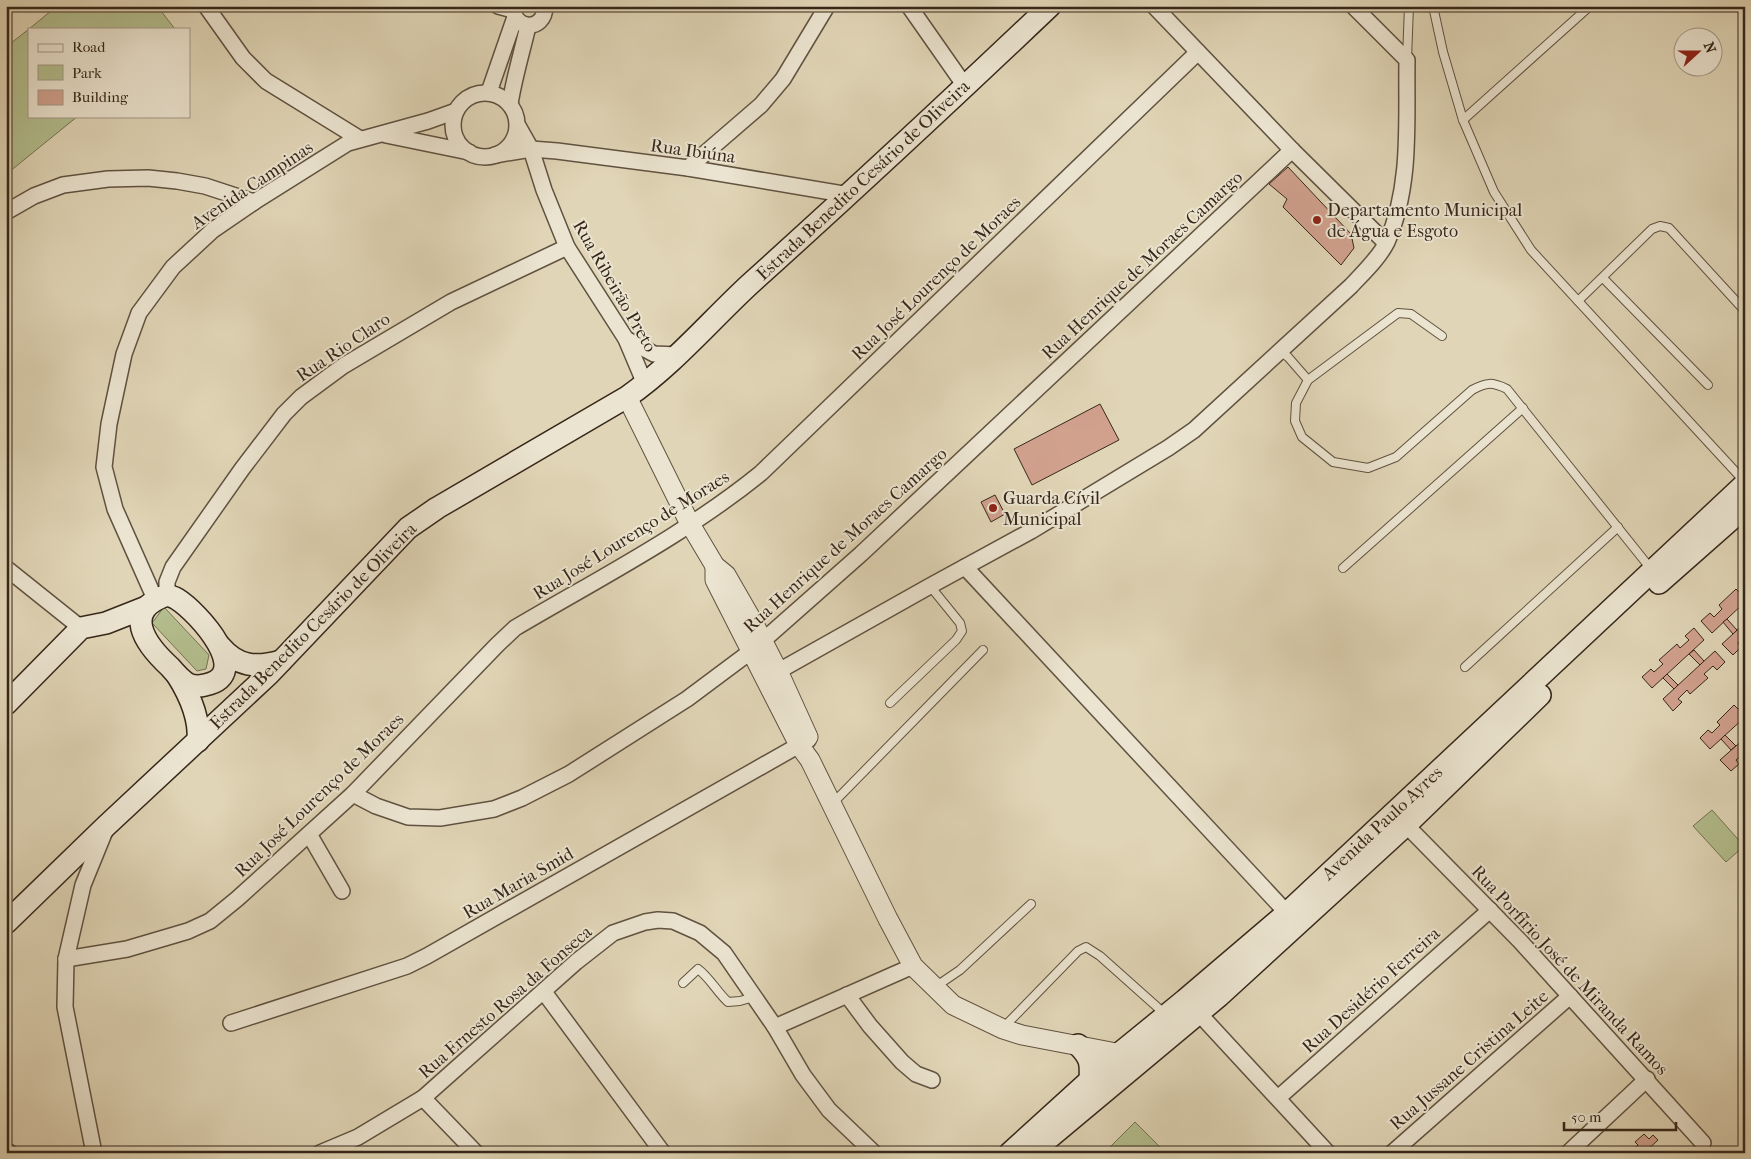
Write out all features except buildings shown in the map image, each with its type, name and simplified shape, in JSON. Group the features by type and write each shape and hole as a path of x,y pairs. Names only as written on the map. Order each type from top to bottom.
{"main road":[{"name":"Estrada Benedito Cesário de Oliveira","path":"6,923 106,826 260,682 408,528 437,508 627,397 645,384 678,355 722,309 849,195 1050,6"},
{"name":"Avenida Paulo Ayres","path":"1010,1153 1098,1094 1144,1058 1406,825 1551,685 1745,483"},
{"name":"Avenida Paulo Ayres","path":"1038,1151 1098,1094 1120,1053 1190,1016 1287,913 1422,785 1657,575 1745,507"},
{"path":"6,704 81,628 106,623 155,600 177,599 192,612 223,653 230,672 230,693 224,716"},
{"path":"155,600 141,618 142,630 149,645 183,679 203,694 218,695 230,693 260,682"},
{"path":"106,623 142,630"},
{"path":"223,653 249,665 267,665 281,661"},
{"path":"183,679 204,686 215,682 224,673 223,653"},
{"path":"183,679 192,702 198,741"},
{"path":"1406,825 1403,818 1406,806 1422,785"},
{"path":"1078,1045 1089,1057 1098,1094"}],"street":[{"path":"206,6 243,58 266,81 360,139"},
{"path":"910,6 965,86"},
{"path":"1154,6 1292,150 1386,243"},
{"path":"772,675 1031,531 1168,448 1194,430 1351,286 1370,265 1386,243 1398,207 1405,170 1407,60 1353,6"},
{"path":"688,168 761,105 783,79 828,7"},
{"path":"514,13 535,25 542,20 548,9"},
{"path":"488,92 514,13"},
{"path":"510,104 518,72 514,13"},
{"name":"Rua José Lourenço de Moraes","path":"66,959 127,949 188,930 210,921 238,899 353,794 497,645 516,628 690,524 731,497 761,473 1198,52"},
{"path":"518,126 514,139 507,149 495,155 482,157 469,152 460,145 454,134 453,123 456,111 464,100 475,94 488,92 501,96 510,104 516,114 518,126 531,149"},
{"name":"Avenida Campinas","path":"155,600 114,509 104,467 109,424 124,354 139,313 173,267 213,230 254,202 344,146 360,139 456,111"},
{"name":"Avenida Campinas","path":"382,134 469,152"},
{"name":"Rua Ibiúna","path":"495,155 531,149 557,151 688,168 849,195"},
{"name":"Rua Ribeirão Preto","path":"531,149 544,190 567,247 626,339 645,384"},
{"name":"Rua Henrique de Moraes Camargo","path":"353,794 376,806 408,817 440,818 494,808 522,798 568,774 687,699 756,647 861,554 1292,150"},
{"path":"6,212 34,196 63,185 108,179 148,178 177,181 205,186 254,202"},
{"name":"Rua Rio Claro","path":"155,600 167,582 173,567 242,468 284,414 301,397 343,366 450,302 567,247"},
{"path":"626,339 654,354 678,355"},
{"path":"627,397 690,524 714,566 714,580 772,675 888,920 913,966 953,1005 1003,1029 1022,1035 1144,1058"},
{"path":"965,567 1287,913"},
{"path":"6,568 81,628"},
{"name":"Rua Maria Smid","path":"231,1023 380,975 420,959 806,748"},
{"name":"Rua Porfírio José de Miranda Ramos","path":"1406,825 1490,910 1704,1143"},
{"path":"94,1153 65,1007 66,959 83,885 106,826"},
{"path":"309,834 342,891"},
{"name":"Rua Desidério Ferreira","path":"1278,1098 1490,910"},
{"name":"Rua Ernesto Rosa da Fonseca","path":"326,1151 358,1137 423,1098 576,962 614,933 645,922 658,920 673,921 700,933 724,953 775,1027 803,1075 829,1110 874,1153"},
{"path":"775,1027 913,966"},
{"path":"544,992 663,1153"},
{"path":"847,995 870,1026 902,1062 916,1074 932,1080"},
{"name":"Rua Jussane Cristina Leite","path":"1392,1153 1570,996"},
{"path":"1190,1016 1278,1098 1328,1153"},
{"path":"1568,1153 1647,1079"},
{"path":"423,1098 476,1153"},
{"path":"6,1150 10,1153"}],"lane":[{"path":"1407,60 1409,6"},
{"path":"1433,6 1443,52 1464,120 1494,192 1531,250 1745,483"},
{"path":"1464,120 1590,6"},
{"path":"1578,301 1652,229 1660,226 1669,228 1745,311"},
{"path":"1603,278 1708,385"},
{"path":"1442,336 1411,314 1398,313 1308,380 1296,403 1295,420 1302,437 1333,462 1368,468 1396,457 1472,390 1482,384 1494,383 1507,389 1657,575"},
{"path":"1280,351 1288,357 1308,380"},
{"path":"1343,568 1523,408"},
{"path":"1465,667 1618,527"},
{"path":"890,702 956,640 962,631 960,623 930,586"},
{"path":"832,804 983,650"},
{"path":"935,987 960,970 1031,904"},
{"path":"1003,1029 1078,951 1086,947 1190,1016"},
{"path":"683,983 698,969 705,974 716,990 728,1002 754,997"}],"green space":[{"path":"57,6 157,6 174,28 30,28"},
{"path":"28,30 28,118 76,118 9,172 6,169 6,47"},
{"path":"164,607 209,655 206,669 197,671 152,623"},
{"path":"1712,810 1744,846 1726,862 1693,826"},
{"path":"1135,1122 1166,1153 1104,1153"}],"place":[{"name":"Departamento Municipal de Água e Esgoto","path":"1317,220"},
{"name":"Guarda Cívil Municipal","path":"993,508"}]}
